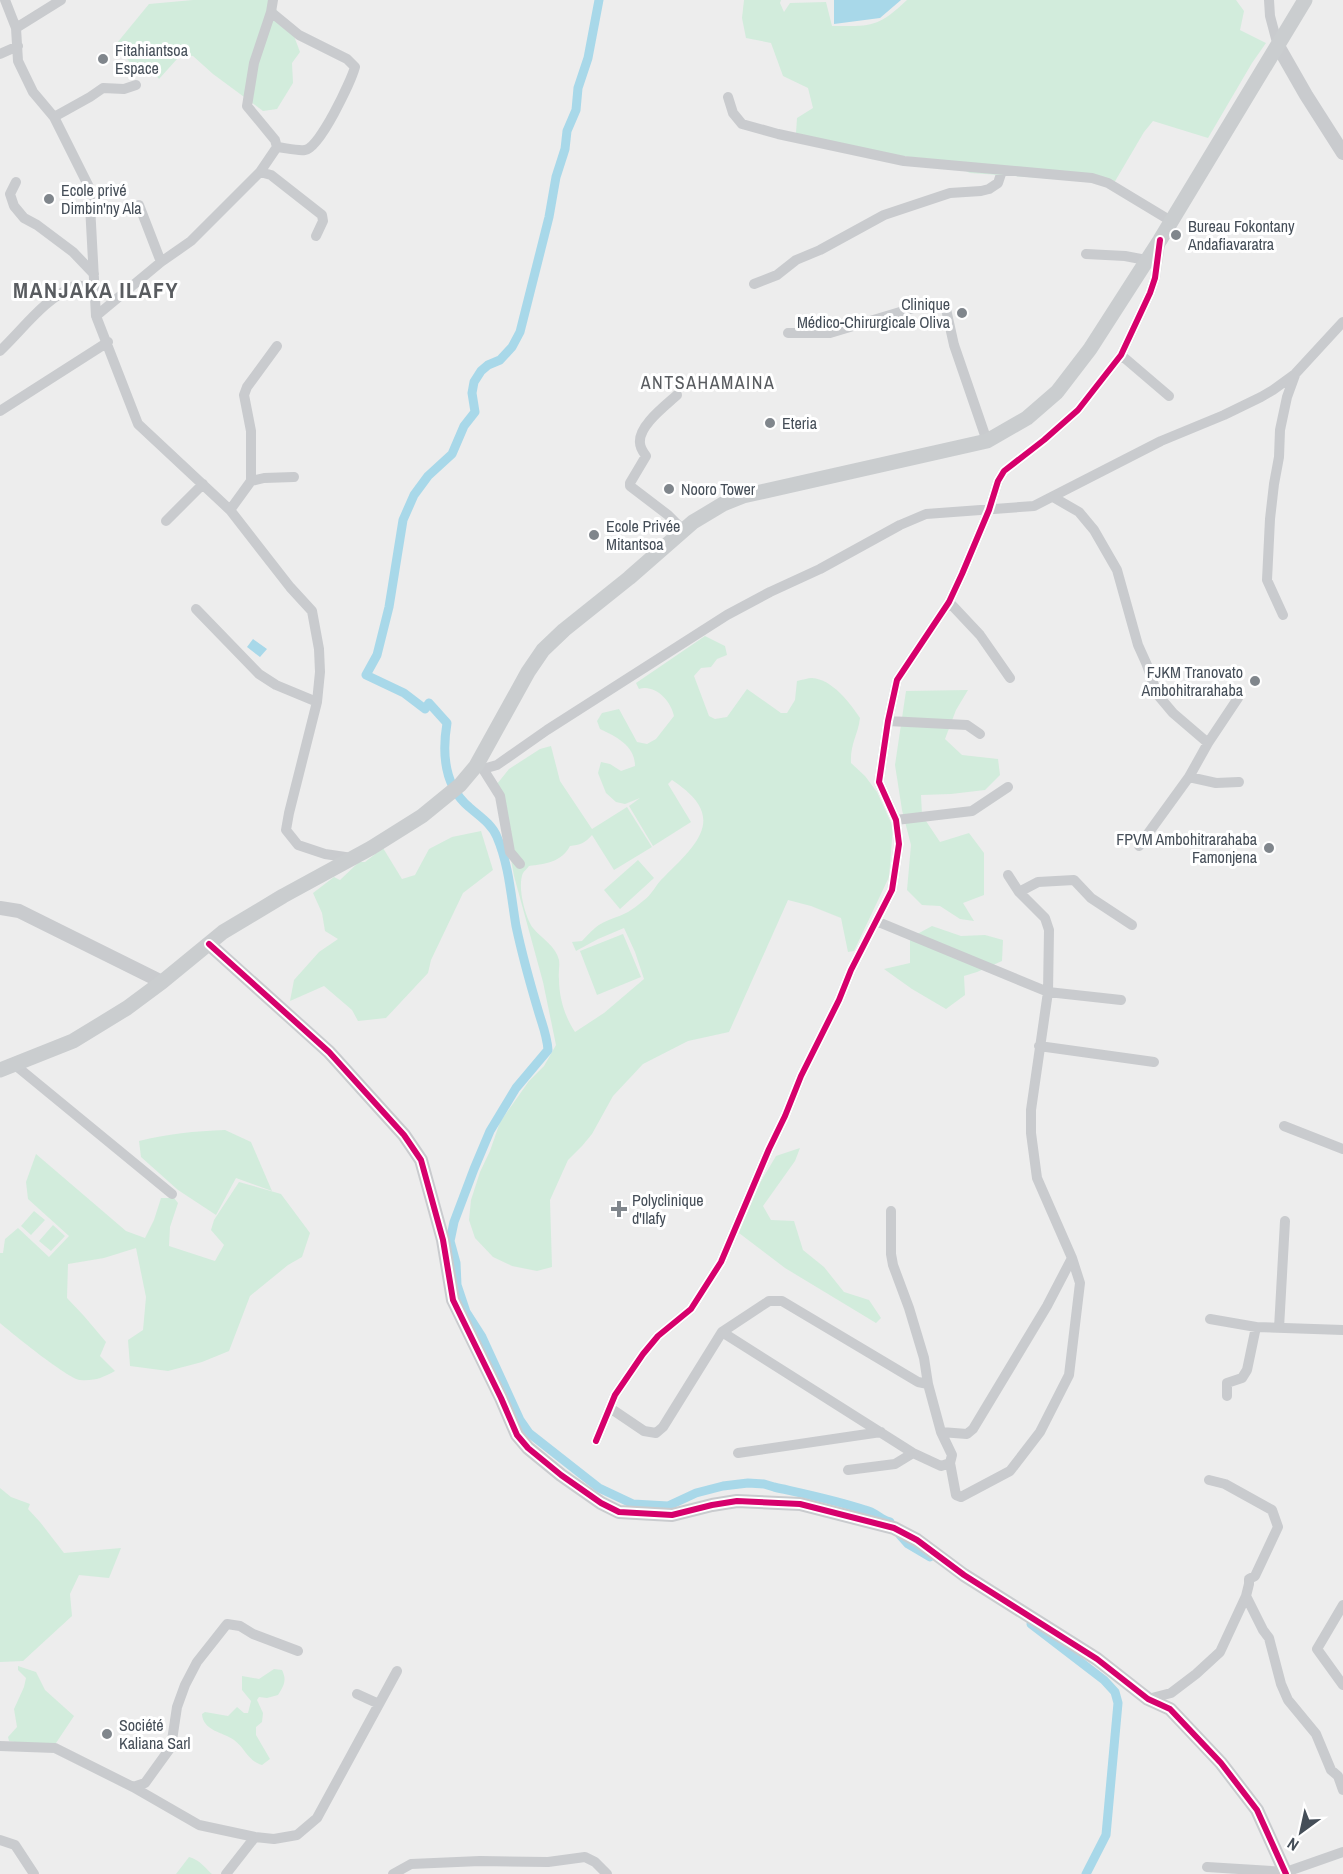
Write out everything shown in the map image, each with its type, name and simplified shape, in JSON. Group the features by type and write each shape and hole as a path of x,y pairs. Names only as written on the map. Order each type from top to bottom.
{"main road":[{"path":"0,1070 73,1041 127,1008 223,932 422,816 479,768 528,672 543,650 682,531 704,515 743,496 987,441 1027,418 1057,392 1090,349 1160,240 1305,0"}],"street":[{"path":"5,0 16,28 18,61 33,92 54,117 89,188 96,316 138,424 230,510 290,587 312,611 319,649 320,672 316,702 286,830 298,845 325,854 352,858"},
{"path":"16,28 61,0"},
{"path":"273,0 254,63 247,106 275,140 277,147"},
{"path":"1269,0 1270,16 1278,46 1343,153"},
{"path":"271,12 299,35 347,59 355,67 327,128 317,142 305,150 277,147"},
{"path":"0,54 18,45"},
{"path":"54,117 103,88 124,89 136,85"},
{"path":"728,97 733,113 742,124 778,135 904,161 1092,178 1108,183 1171,221"},
{"path":"96,316 161,262 191,241 260,172 277,147"},
{"path":"754,284 777,275 796,260 820,250 884,215 950,193 989,189 998,183 1002,171"},
{"path":"260,172 271,175 322,215 316,236"},
{"path":"16,182 10,194 14,206 24,218 73,252 94,274"},
{"path":"139,205 161,262"},
{"path":"596,1441 615,1395 643,1354 658,1336 691,1309 721,1262 801,1076 892,890 899,844 896,820 879,782 897,680 949,602 1004,471 1078,410 1121,355 1150,293 1155,278 1160,240"},
{"path":"1086,254 1125,256 1146,260"},
{"path":"0,351 40,309 58,294 76,285 94,289"},
{"path":"788,333 830,333 930,303 939,303 945,309 954,345 987,441"},
{"path":"520,864 510,852 500,796 479,768 497,765 547,730 727,615 820,569 900,525 926,514 1034,506 1161,441 1261,397 1295,374 1343,322"},
{"path":"0,411 67,366 108,342"},
{"path":"230,510 251,481 251,431 244,395 247,387 277,346"},
{"path":"1121,355 1169,396"},
{"path":"1283,615 1267,580 1270,519 1279,457 1280,430 1295,374"},
{"path":"677,395 644,427 639,445 646,456 630,486 668,515 682,531"},
{"path":"251,481 294,477"},
{"path":"166,521 203,484"},
{"path":"1053,497 1079,512 1094,530 1117,570 1138,645 1157,694 1173,713 1208,743"},
{"path":"949,602 980,635 1010,678"},
{"path":"196,609 259,674 276,685 316,702"},
{"path":"1139,846 1189,777 1238,698"},
{"path":"888,721 967,725 980,734"},
{"path":"1189,777 1216,783 1239,782"},
{"path":"896,820 972,811 1008,787"},
{"path":"891,1211 893,1265 924,1358 928,1384 942,1432 952,1455 950,1463 956,1495 961,1497 1010,1471 1040,1432 1070,1375 1080,1283 1072,1258 1037,1178 1031,1133 1031,1110 1048,992 1049,930 1045,918 1019,892 1008,875"},
{"path":"1019,892 1038,882 1074,880 1091,898 1131,925"},
{"path":"0,908 19,911 162,982"},
{"path":"876,921 1048,992 1121,1000"},
{"path":"209,944 347,1070 404,1135 421,1160 443,1240 453,1300 517,1435 528,1448 561,1475 601,1503 619,1512 672,1515 737,1501 800,1504 894,1528 917,1540 974,1581 1097,1659 1148,1700 1170,1710 1221,1763 1257,1810 1286,1873"},
{"path":"1039,1046 1154,1062"},
{"path":"15,1065 172,1194"},
{"path":"1284,1126 1343,1149"},
{"path":"1279,1328 1285,1221"},
{"path":"942,1432 967,1434 974,1429 1047,1306 1072,1258"},
{"path":"610,1408 644,1431 656,1433 663,1427 722,1332 769,1301 782,1300 918,1382 928,1384"},
{"path":"1210,1319 1256,1327 1343,1330"},
{"path":"1227,1396 1227,1383 1242,1378 1247,1370 1256,1327"},
{"path":"722,1332 913,1453 941,1466 950,1463"},
{"path":"738,1453 881,1432"},
{"path":"848,1470 895,1464 913,1453"},
{"path":"1148,1700 1171,1693 1220,1652 1246,1596 1249,1579 1255,1576 1278,1527 1272,1510 1225,1484 1209,1480"},
{"path":"1246,1596 1269,1638 1288,1700 1316,1734 1331,1770 1338,1776 1343,1790"},
{"path":"1343,1605 1317,1649 1343,1685"},
{"path":"133,1787 145,1784 171,1747 177,1707 184,1685 197,1662 227,1624 240,1626 253,1634 298,1651"},
{"path":"0,1746 55,1748 133,1787 199,1825 274,1839 297,1835 317,1818 397,1671"},
{"path":"357,1694 379,1704"},
{"path":"226,1874 255,1837"},
{"path":"0,1840 15,1845 34,1874"},
{"path":"1207,1867 1286,1873 1343,1852"},
{"path":"393,1874 411,1864 480,1861 548,1862 585,1857 595,1862 607,1874"}],"green space":[{"path":"193,0 270,0 294,36 300,52 292,63 293,83 277,109 263,111 193,56 186,55 177,59 159,79 144,62 132,66 117,43 149,4"},
{"path":"744,0 781,0 784,12 790,3 826,2 832,26 845,26 873,24 881,21 907,0 1236,0 1244,11 1240,30 1266,43 1208,138 1153,121 1114,183 970,173 942,160 881,154 796,133 797,118 813,108 808,88 783,76 771,43 746,38 742,18"},
{"path":"705,636 725,646 727,655 717,659 711,667 701,668 694,676 709,716 715,719 727,717 747,689 781,713 787,713 795,700 797,681 810,678 819,679 833,687 851,706 860,718 851,763 877,792 893,827 889,877 854,951 848,952 841,918 788,900 729,1032 688,1041 643,1064 613,1096 592,1134 568,1160 550,1200 552,1267 537,1271 512,1266 493,1257 475,1238 469,1220 471,1200 500,1122 529,1081 544,1066 556,1045 543,982 514,876 497,784 509,769 540,749 551,746 560,781 592,829 627,807 652,847 614,870 592,835 582,843 570,846 558,859 529,866 523,873 521,893 525,909 533,928 552,946 557,955 561,1000 575,1032 604,1013 644,979 624,928 576,951 572,942 582,941 599,925 628,912 646,899 697,840 702,829 703,817 699,805 689,793 672,780 668,784 691,822 653,846 629,806 640,798 625,804 616,802 606,793 598,773 601,762 610,764 621,771 635,766 632,753 624,743 600,729 597,721 602,713 619,709 637,742 647,744 656,739 674,716 672,710 666,700 656,691 639,689 636,683"},
{"path":"968,690 956,710 945,739 962,755 998,759 1000,775 985,790 921,795 922,815 940,842 969,833 984,853 984,895 963,903 974,921 960,919 940,906 922,905 907,890 911,845 902,810 895,765 906,691"},
{"path":"481,831 493,870 463,893 431,960 428,973 386,1018 358,1021 352,1010 324,986 290,1001 294,980 319,952 338,939 325,931 322,913 313,893 334,877 340,880 359,862 365,862 383,848 402,879 415,875 429,849 452,837"},
{"path":"638,860 654,878 620,909 604,890"},
{"path":"932,926 961,936 985,935 1003,940 1002,961 964,976 965,995 946,1009 884,969 910,963 910,938"},
{"path":"623,934 641,977 597,995 580,951"},
{"path":"225,1130 251,1142 272,1191 236,1178 216,1215 178,1190 141,1157 139,1141 181,1133"},
{"path":"800,1148 795,1161 763,1206 771,1220 794,1221 803,1250 824,1267 844,1292 869,1300 881,1318 876,1323 785,1268 735,1230 745,1208 776,1156"},
{"path":"36,1154 126,1231 145,1238 161,1198 174,1198 178,1203 170,1227 169,1246 215,1261 224,1245 211,1230 214,1220 239,1182 281,1194 310,1233 302,1257 288,1265 250,1296 229,1351 202,1362 168,1371 130,1366 128,1340 143,1330 146,1297 136,1248 104,1258 68,1264 67,1298 106,1342 100,1356 115,1371 106,1376 80,1380 52,1364 0,1323 0,1253 3,1253 5,1239 18,1228 49,1257 69,1236 28,1199 26,1182"},
{"path":"34,1211 45,1220 31,1235 21,1226"},
{"path":"53,1225 65,1236 51,1251 39,1241"},
{"path":"0,1488 11,1497 30,1504 28,1509 64,1553 121,1548 109,1578 79,1575 70,1594 72,1616 23,1661 0,1662"},
{"path":"18,1666 36,1672 45,1690 74,1716 56,1743 31,1745 9,1741 8,1737 17,1727 14,1709 26,1678 18,1670"},
{"path":"274,1669 282,1670 284,1674 282,1689 278,1695 267,1698 259,1697 257,1700 263,1713 262,1722 256,1727 256,1735 270,1759 262,1765 253,1761 234,1740 210,1728 203,1720 202,1714 205,1712 228,1716 237,1707 244,1713 248,1713 251,1701 242,1690 242,1676 259,1679"},
{"path":"189,1857 199,1862 212,1874 176,1874"}],"water":[{"path":"834,0 901,0 880,18 834,24"},
{"path":"253,639 267,649 260,657 247,647"}],"waterway":[{"path":"599,0 588,58 578,88 576,110 567,131 565,149 556,177 549,217 520,332 512,347 500,360 481,371 474,382 472,393 475,412 464,426 452,454 428,476 414,495 403,520 389,607 377,655 366,675 404,693 425,709 429,703 447,723 445,757 454,789 461,799 492,828 501,848 518,937 548,1050 516,1088 490,1131 474,1169 454,1222 450,1241 456,1263 457,1285 466,1312 482,1337 520,1420 529,1433 599,1488 633,1504 668,1506 696,1493 723,1486 764,1484 854,1506 890,1522"},
{"path":"900,1535 908,1544 930,1557"},
{"path":"1031,1624 1104,1680 1115,1692 1118,1703 1106,1835 1086,1874"}],"cycle path":[{"path":"596,1441 615,1395 643,1354 658,1336 691,1309 721,1262 801,1076 892,890 899,844 896,820 879,782 897,680 949,602 1004,471 1078,410 1121,355 1150,293 1155,278 1160,240"},
{"path":"209,944 329,1052 404,1135 421,1160 443,1240 453,1300 517,1435 528,1448 561,1475 601,1503 619,1512 672,1515 737,1501 800,1504 894,1528 917,1540 964,1575 1097,1659 1148,1699 1170,1709 1221,1763 1257,1810 1286,1874"}],"place":[{"name":"Fitahiantsoa Espace","path":"103,59"},
{"name":"Ecole privé Dimbin'ny Ala","path":"49,199"},
{"name":"Bureau Fokontany Andafiavaratra","path":"1176,235"},
{"name":"Clinique Médico-Chirurgicale Oliva","path":"962,313"},
{"name":"Eteria","path":"770,423"},
{"name":"Nooro Tower","path":"669,489"},
{"name":"Ecole Privée Mitantsoa","path":"594,535"},
{"name":"FJKM Tranovato Ambohitrarahaba","path":"1255,681"},
{"name":"FPVM Ambohitrarahaba Famonjena","path":"1269,848"},
{"name":"Polyclinique d'Ilafy","path":"619,1209"},
{"name":"Société Kaliana Sarl","path":"107,1734"}],"district":[{"name":"MANJAKA ILAFY","path":"96,290"},
{"name":"ANTSAHAMAINA","path":"708,383"}]}
